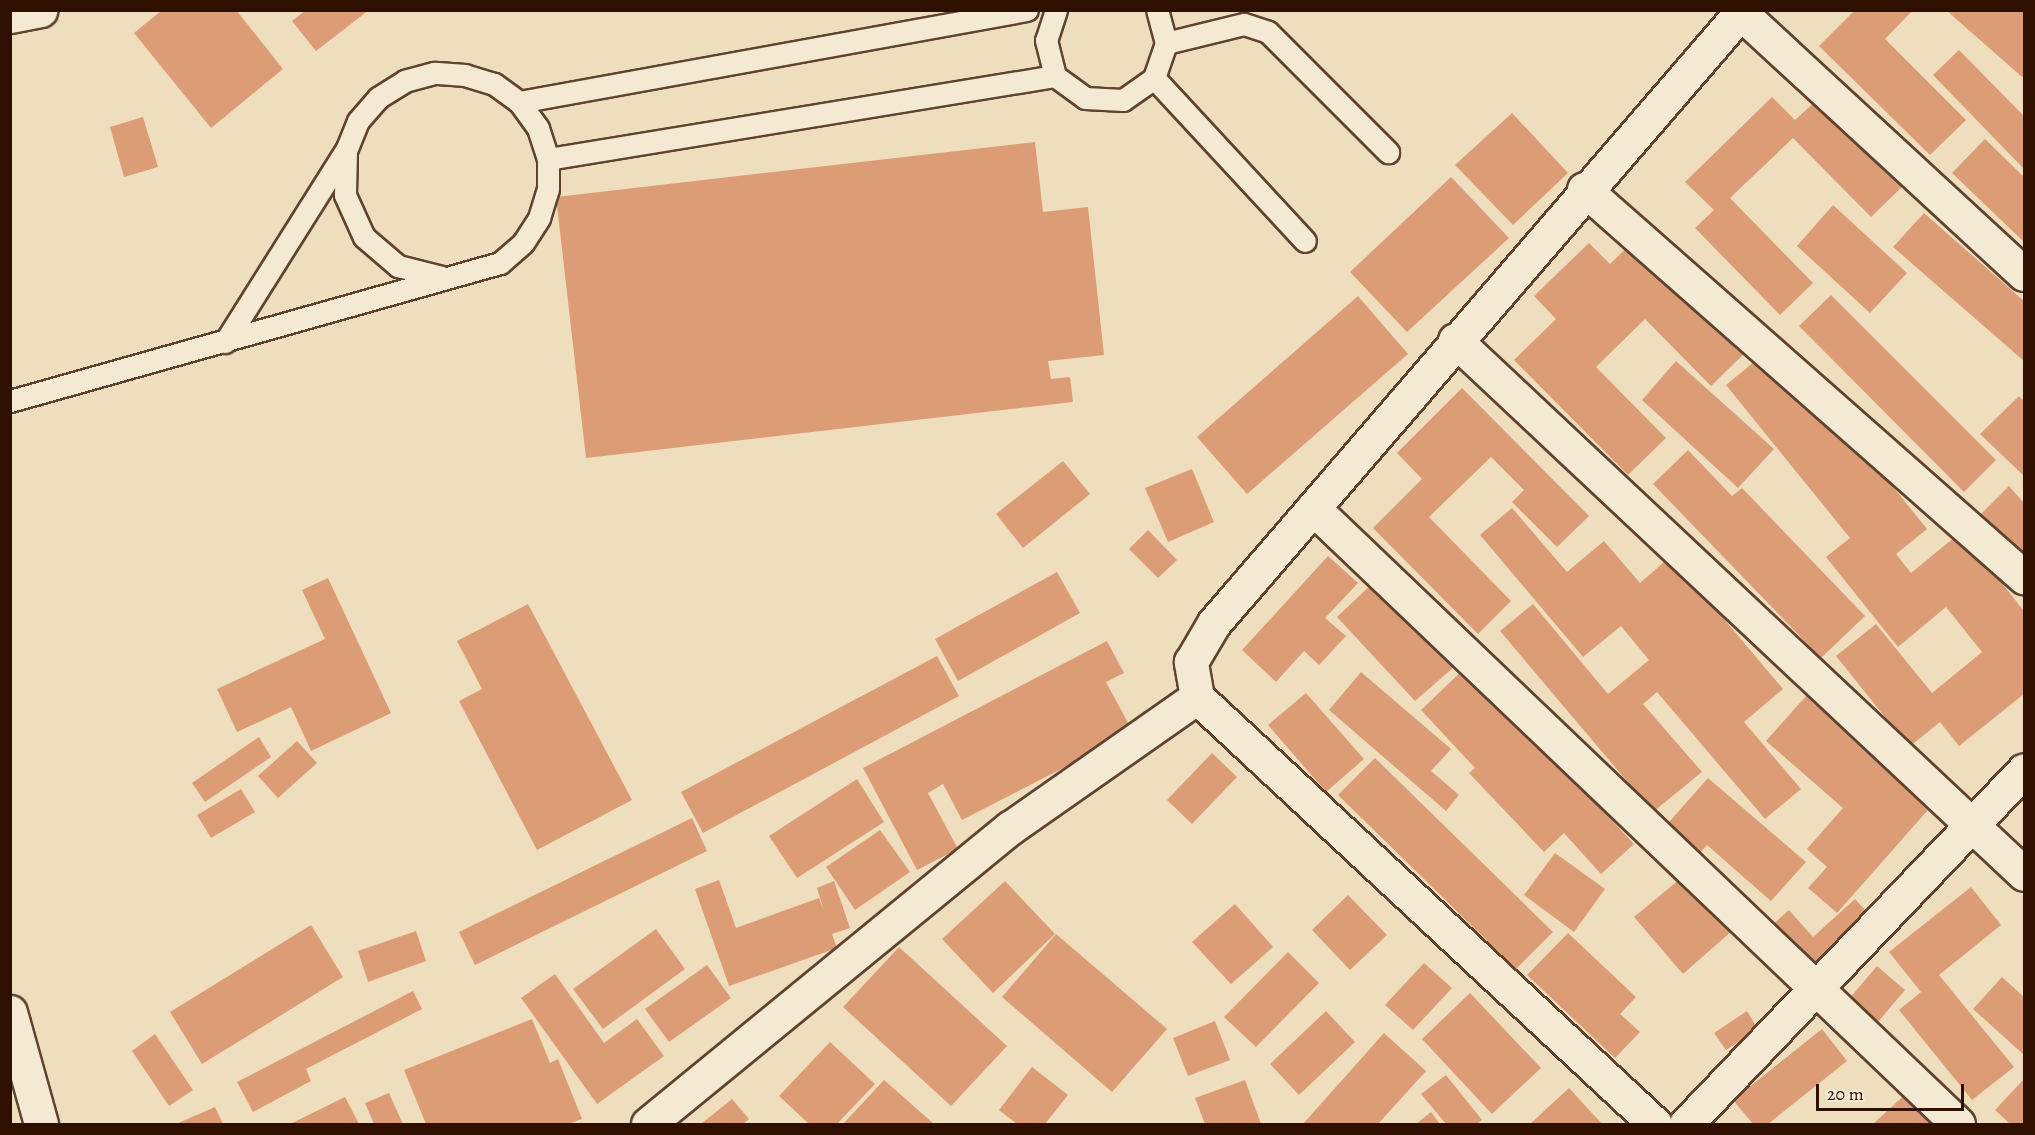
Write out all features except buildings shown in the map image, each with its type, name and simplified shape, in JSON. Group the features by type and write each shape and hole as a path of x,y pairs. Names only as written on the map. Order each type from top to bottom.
{"street":[{"path":"10,16 40,10"},
{"path":"1655,1125 1197,697 1191,662 1214,624 1584,189 1742,12 2025,274"},
{"path":"1584,189 2025,577"},
{"path":"1455,340 2025,874"},
{"path":"1313,508 1958,1125"},
{"path":"648,1125 1010,828 1197,697"},
{"path":"1686,1125 2025,770"},
{"path":"10,1012 41,1125"}],"lane":[{"path":"519,102 1027,10"},
{"path":"1056,10 1046,40 1055,76 1085,98 1123,100 1154,78 1166,43 1157,10"},
{"path":"1166,43 1244,24 1268,32 1388,152"},
{"path":"10,401 225,342 442,277 472,274 500,262 523,243 539,218 548,189 548,159 538,128 519,102 494,84 465,75 434,74 405,81 358,122 346,150 225,342"},
{"path":"548,159 1055,76"},
{"path":"1154,78 1305,241"},
{"path":"346,150 345,195 364,237 398,266 442,277"}]}
